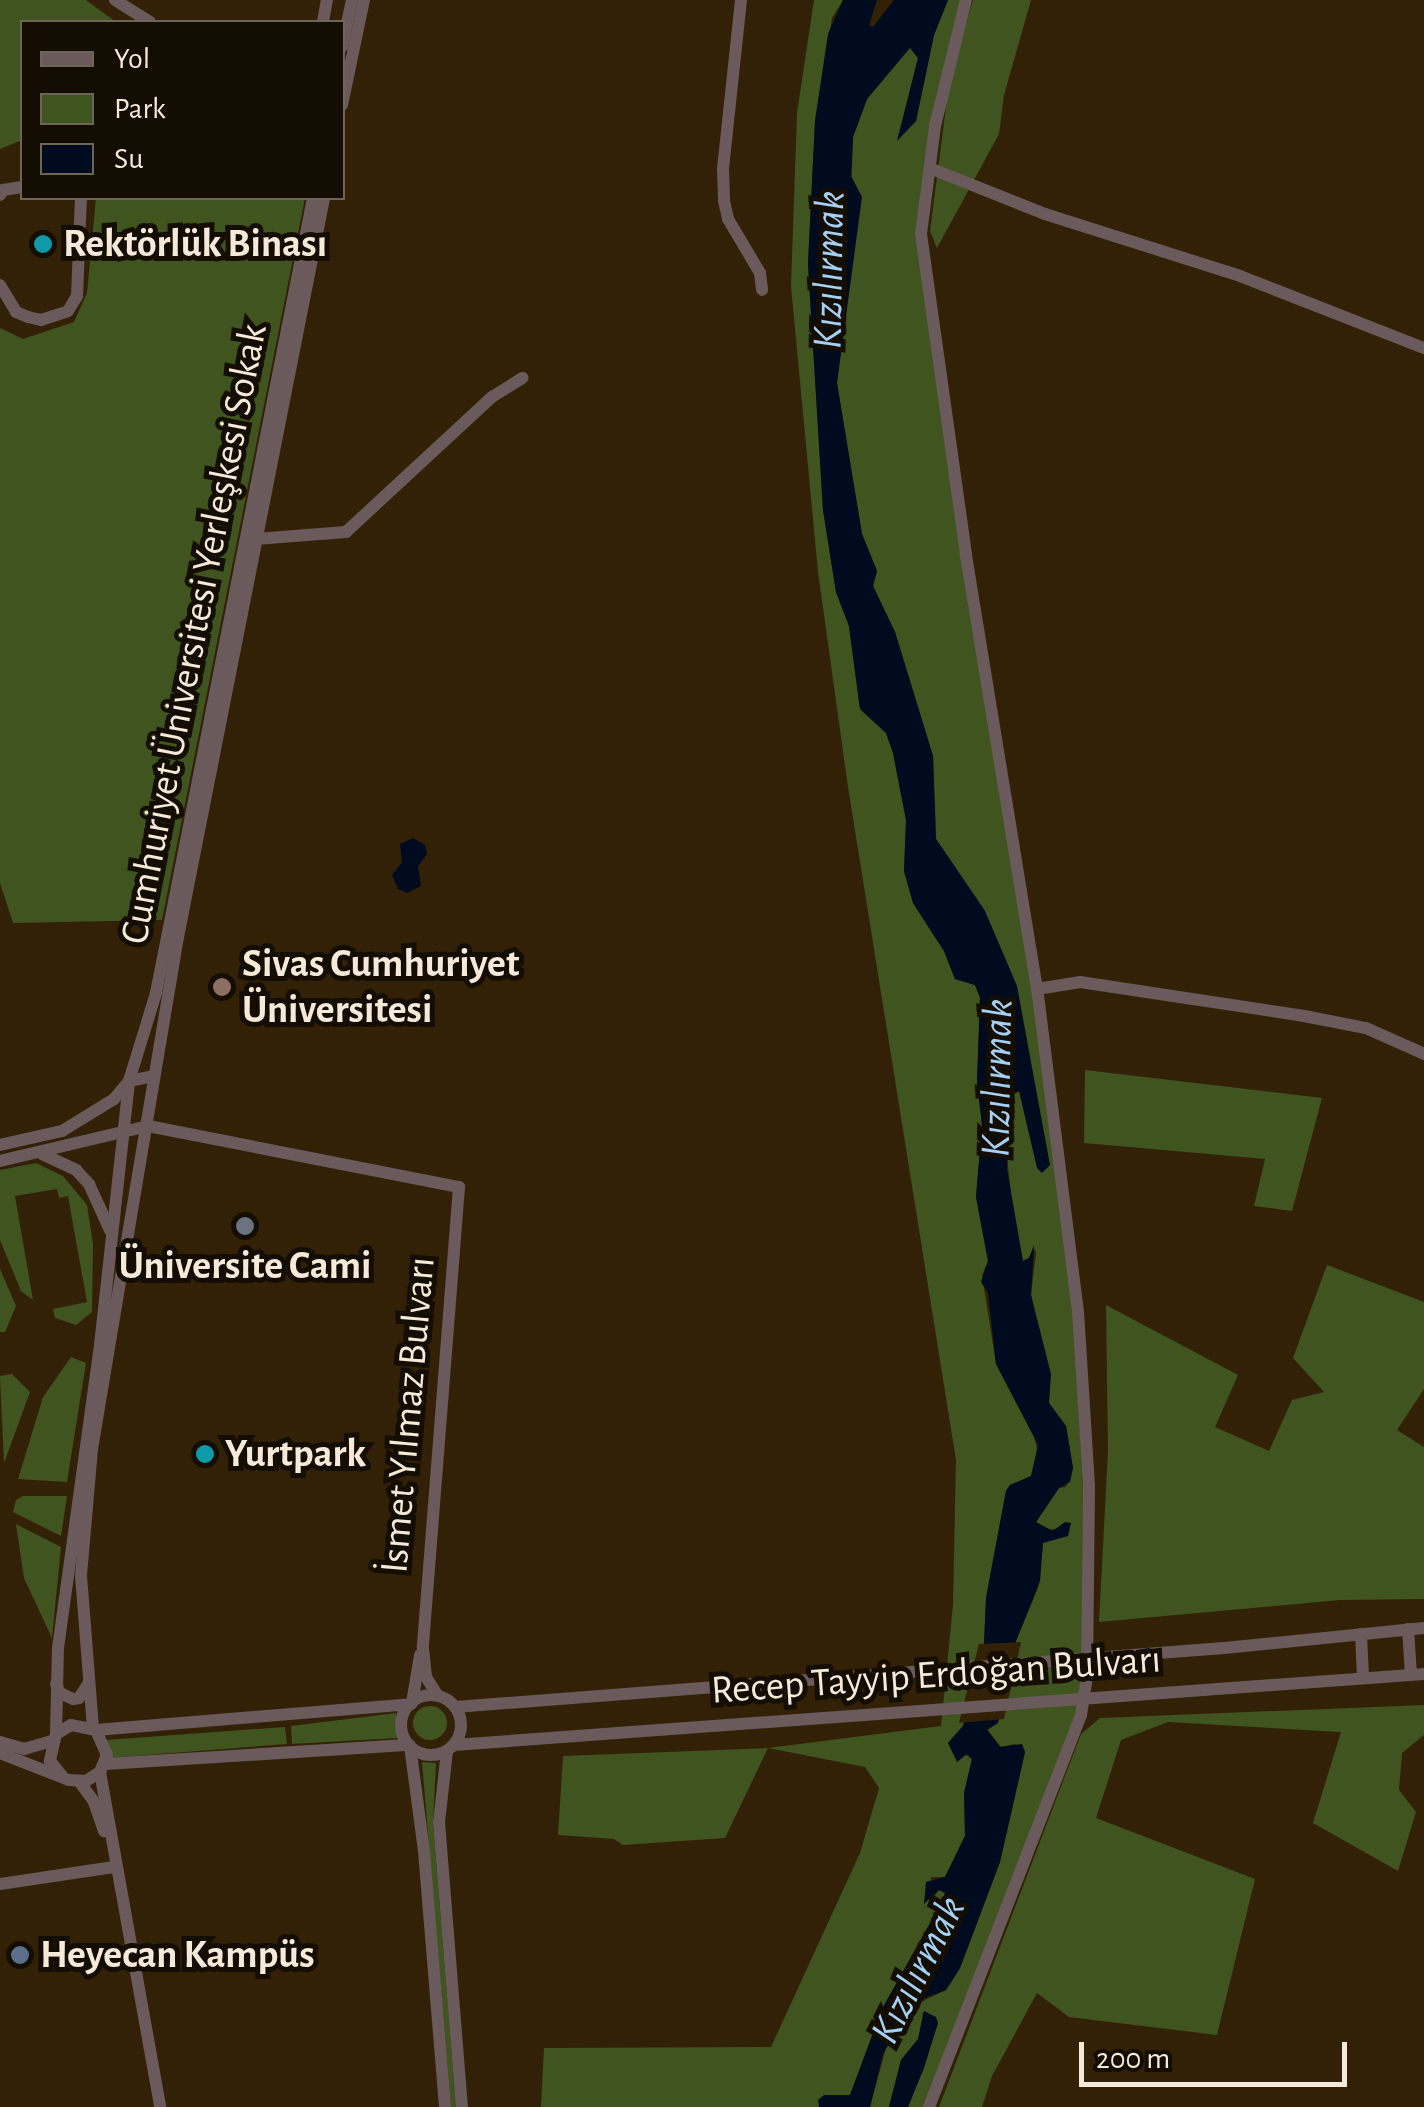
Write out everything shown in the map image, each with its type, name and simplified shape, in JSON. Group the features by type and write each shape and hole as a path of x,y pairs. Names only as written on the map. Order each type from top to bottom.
{"street":[{"path":"115,0 147,20"},
{"path":"345,33 352,0"},
{"path":"345,91 364,0"},
{"path":"741,0 724,201 728,219 760,273 762,290"},
{"path":"929,2107 1086,1703 1089,1486 1078,1312 1037,989 966,554 922,234 935,126 966,0"},
{"path":"932,169 1045,214 1212,266 1424,348"},
{"path":"0,285 16,312 41,320 68,312 77,296 81,200"},
{"name":"Cumhuriyet Üniversitesi Yerleşkesi Sokak","path":"62,1776 50,1760 55,1682 129,1081 156,992 314,200"},
{"name":"Cumhuriyet Üniversitesi Yerleşkesi Sokak","path":"160,2107 102,1768 106,1746 94,1729 88,1684 81,1576 86,1494 154,1076 324,200"},
{"path":"256,539 346,532 492,397 522,378"},
{"path":"1037,989 1080,982 1304,1016 1392,1037 1424,1054"},
{"path":"0,1145 62,1131 114,1099 129,1081 154,1076"},
{"path":"0,1161 42,1154 122,1129 148,1126"},
{"name":"İsmet Yılmaz Bulvarı","path":"148,1126 459,1187 423,1648 412,1703 402,1724 409,1745 424,1851 445,2107"},
{"path":"42,1154 76,1170 88,1184 112,1235"},
{"name":"Recep Tayyip Erdoğan Bulvarı","path":"455,1707 1424,1628"},
{"path":"1408,1629 1418,1674"},
{"path":"1362,1634 1363,1677"},
{"name":"İsmet Yılmaz Bulvarı","path":"423,1648 426,1677 438,1696"},
{"name":"Recep Tayyip Erdoğan Bulvarı","path":"450,1748 890,1710 1418,1674"},
{"path":"55,1682 60,1693 73,1699 79,1698 88,1684"},
{"path":"0,1742 24,1749 54,1738 71,1724 94,1729 412,1703 438,1696 455,1707 461,1727 450,1748 439,1822 462,2107"},
{"path":"0,1752 79,1781 102,1768 409,1745 429,1755 450,1748"},
{"name":"Cumhuriyet Üniversitesi Yerleşkesi Sokak","path":"79,1781 94,1802 123,1890"},
{"path":"0,1884 114,1867"}],"green space":[{"path":"0,0 86,0 113,20 20,20 20,141 0,149"},
{"path":"814,0 843,0 832,18 815,121 808,264 823,510 836,592 849,626 860,709 886,733 893,753 906,820 904,871 913,903 944,951 955,979 975,985 980,998 977,1082 982,1125 976,1197 988,1261 982,1275 996,1364 1033,1431 1038,1454 1031,1476 1010,1485 1006,1491 986,1598 984,1644 963,1726 948,1743 972,1759 964,1793 965,1836 945,1877 931,1877 930,1901 939,1890 945,1893 943,1900 882,2009 850,2095 824,2096 819,2107 541,2107 544,2048 771,2047 860,1853 879,1788 865,1767 768,1748 941,1726 953,1605 956,1460 848,787 818,572 791,286 797,113"},
{"path":"948,0 961,0 930,125 916,234 1032,990 1073,1312 1083,1486 1082,1676 1080,1702 924,2107 908,2107 938,2023 923,2012 919,2038 901,2060 889,2107 870,2107 886,2048 912,2006 946,1990 960,1968 1000,1862 1025,1752 1015,1744 1001,1747 987,1729 999,1716 1016,1641 1038,1588 1043,1542 1061,1528 1047,1530 1036,1522 1059,1488 1066,1487 1073,1468 1066,1426 1049,1403 1050,1381 1031,1295 1036,1253 1034,1248 1023,1261 1016,1241 1006,1148 1013,1094 1020,1091 1041,1172 985,911 936,839 933,756 895,632 873,586 877,571 862,534 837,383 849,270 853,137 867,99 910,47 918,58 898,139 916,121 934,35"},
{"path":"973,0 1031,0 1004,95 999,134 937,248 930,231 949,84"},
{"path":"96,200 305,200 162,920 13,923 0,883 0,328 23,339 74,322 87,293"},
{"path":"1085,1070 1322,1098 1292,1211 1254,1206 1265,1159 1084,1143"},
{"path":"36,1163 63,1176 87,1205 93,1244 92,1312 76,1325 55,1318 53,1309 87,1302 68,1196 59,1198 57,1189 15,1196 33,1300 21,1291 0,1240 0,1170"},
{"path":"1327,1265 1424,1302 1424,1389 1397,1430 1424,1447 1424,1599 1340,1600 1099,1622 1108,1451 1106,1305 1238,1375 1215,1427 1269,1451 1292,1400 1324,1392 1293,1358"},
{"path":"0,1269 16,1306 5,1332 0,1332"},
{"path":"71,1357 86,1363 67,1482 18,1479 43,1397"},
{"path":"12,1374 30,1392 4,1463 0,1376"},
{"path":"23,1496 67,1496 61,1536 13,1512 16,1500"},
{"path":"16,1524 61,1547 52,1638 24,1578"},
{"path":"1424,1705 1424,1735 1402,1753 1399,1790 1416,1812 1398,1871 1313,1823 1341,1732 1168,1722 1121,1740 1096,1818 1255,1879 1217,2035 1069,2017 1037,1993 992,2076 982,2107 939,2107 1081,1734 1100,1718"},
{"path":"430,1706 442,1711 447,1723 442,1735 430,1740 418,1735 413,1723 418,1711"},
{"path":"396,1713 398,1738 292,1744 291,1726"},
{"path":"285,1727 287,1744 108,1758 106,1740"},
{"path":"768,1748 725,1838 623,1845 614,1839 558,1835 563,1756"},
{"path":"422,1762 436,1763 433,1823 456,2107 451,2107"}],"water":[{"name":"Kızılırmak","path":"843,0 877,0 869,25 873,27 894,0 948,0 934,35 916,121 897,141 918,58 910,48 867,99 853,137 851,176 862,197 837,383 862,534 877,571 873,586 895,632 933,756 936,839 985,911 1017,986 1050,1165 1042,1173 1037,1168 1019,1091 1013,1094 1010,1108 1007,1169 1023,1261 1029,1258 1034,1245 1031,1295 1051,1374 1049,1403 1066,1426 1073,1468 1070,1482 1059,1488 1036,1522 1053,1531 1065,1522 1071,1523 1068,1536 1043,1543 1040,1581 1016,1641 998,1723 987,1730 1000,1747 1022,1744 1025,1752 1000,1862 960,1968 946,1990 917,2001 907,2012 883,2054 870,2107 819,2107 818,2100 824,2095 850,2095 882,2009 943,1900 945,1893 939,1890 924,1904 926,1882 945,1877 965,1836 964,1793 972,1759 967,1754 957,1762 948,1743 963,1726 984,1644 986,1598 1006,1491 1010,1485 1031,1476 1038,1445 996,1364 988,1293 981,1282 988,1261 976,1197 982,1125 977,1082 980,997 975,985 955,979 944,951 913,903 904,871 906,820 893,753 886,733 860,709 849,626 836,592 823,510 808,264 815,121 828,34"},
{"path":"413,838 425,845 427,854 418,866 421,886 407,893 398,889 392,875 402,862 400,844"},
{"name":"Kızılırmak","path":"924,2011 936,2017 938,2023 924,2068 908,2107 889,2107 901,2060 918,2039"}],"pier":[{"path":"1021,1642 1004,1719 959,1723 979,1644"}],"place":[{"name":"Rektörlük Binası","path":"43,244"},
{"name":"Sivas Cumhuriyet Üniversitesi","path":"222,987"},
{"name":"Üniversite Cami","path":"245,1226"},
{"name":"Yurtpark","path":"205,1454"},
{"name":"Heyecan Kampüs","path":"20,1955"}]}
